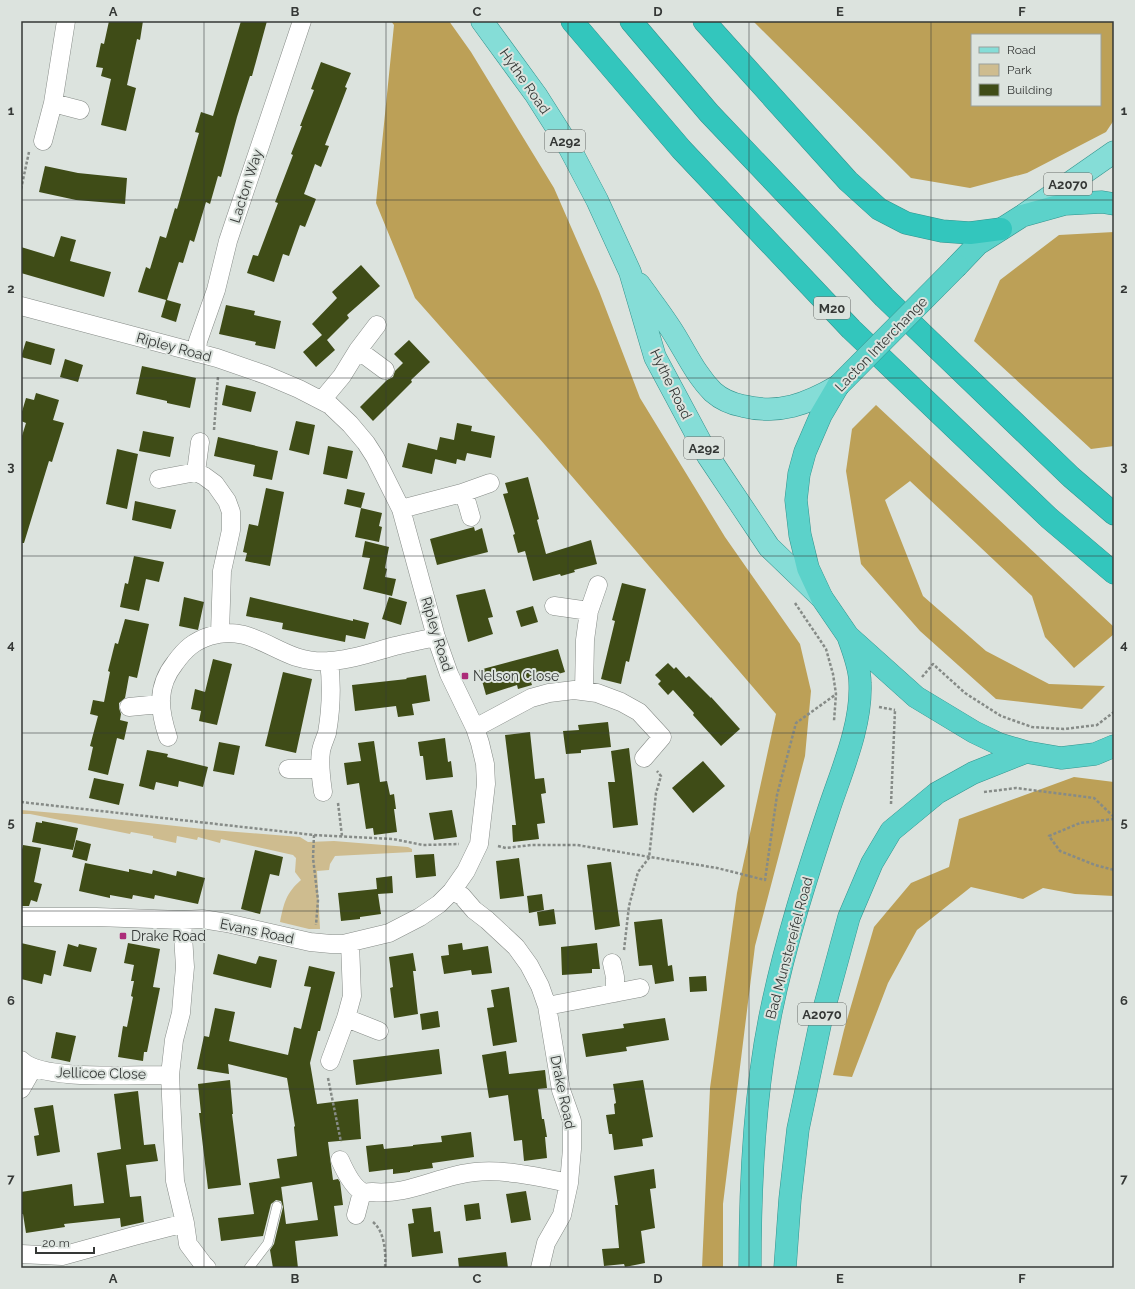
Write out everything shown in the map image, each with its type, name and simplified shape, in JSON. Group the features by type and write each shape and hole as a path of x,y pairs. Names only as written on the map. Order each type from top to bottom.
{"highway":[{"name":"M20","path":"572,21 681,149 851,329 1049,518 1114,573"},
{"path":"631,21 709,113 884,297 1071,477 1114,514"},
{"path":"704,21 848,181 879,209 906,223 942,231 970,233 1001,229"},
{"name":"Lacton Interchange","path":"848,636 822,598 808,568 800,535 796,500 798,474 805,452 821,415 838,386 978,244 1022,216 1065,204 1102,202 1114,204"},
{"path":"848,636 916,697 974,732 999,744 1026,752 1061,758 1096,754 1114,746"},
{"name":"Bad Munstereifel Road","path":"750,1268 750,1230 756,1125 761,1072 771,1012 797,907 850,747 859,703 860,682 856,659 848,636"},
{"name":"A2070","path":"785,1268 790,1198 798,1129 819,1028 849,917 872,863 891,831 937,793 973,773 1026,752"}],"main road":[{"name":"Hythe Road","path":"482,21 536,95 569,147 597,200 630,272 655,357 708,456 769,548 822,598"},
{"name":"A2070","path":"1022,216 1114,152"},
{"name":"Hythe Road","path":"630,272 669,326 698,373 714,392 732,404 753,409 774,410 793,407 816,399 838,386"}],"street":[{"path":"43,141 53,103 66,21"},
{"name":"Lacton Way","path":"197,353 198,341 214,296 228,241 302,21"},
{"path":"53,103 80,110"},
{"name":"Ripley Road","path":"21,306 217,358 266,375 330,405 345,419 366,443 375,457 401,509 436,637 448,674 475,728 485,764 486,784 479,844 466,871 452,891"},
{"path":"322,400 342,376 358,350 377,325"},
{"path":"358,350 385,370"},
{"path":"196,472 200,442"},
{"path":"159,479 196,472 215,484 227,501 231,512 232,530 222,571 220,633"},
{"path":"401,509 462,493 490,482"},
{"path":"462,493 471,517"},
{"path":"584,691 585,640 589,611 598,585"},
{"path":"554,606 589,611"},
{"path":"168,737 162,721 160,694 164,682 172,667 182,653 199,640 220,633 238,633 255,638 296,657 329,661 361,656 436,637"},
{"path":"323,792 320,769 330,705 331,681 329,661"},
{"path":"475,728 531,698 549,693 574,690 597,692 639,712 662,737 644,758"},
{"path":"129,707 160,704"},
{"path":"288,769 320,769"},
{"name":"Evans Road","path":"21,917 96,917 182,920 202,919 227,923 310,942 331,944 350,943 396,931 439,904 452,891"},
{"name":"Drake Road","path":"452,891 462,896 474,910 516,947 529,965 547,1006 561,1090 572,1121 572,1149 569,1183 562,1215 546,1243 540,1268"},
{"path":"182,920 185,967 181,1013 174,1040 170,1075 176,1182 188,1244 207,1268"},
{"path":"330,1061 346,1018 352,996 350,943"},
{"path":"547,1006 614,978 640,988"},
{"path":"346,1018 379,1031"},
{"name":"Jellicoe Close","path":"21,1089 27,1064 40,1071 60,1074 170,1075"},
{"path":"340,1160 353,1182 362,1192 385,1194 406,1190 453,1175 477,1172 504,1171 569,1183"},
{"path":"357,1212 362,1192"},
{"path":"21,1254 63,1262 134,1236 185,1223"}],"lane":[{"path":"249,1268 268,1244 277,1206"}],"path":[{"path":"21,189 30,148 43,141"},
{"path":"200,442 211,441 215,426 218,374 217,358"},
{"path":"859,703 896,710 909,691 933,664 965,693 1001,716 1032,727 1064,729 1097,725 1114,712"},
{"path":"21,802 314,835 393,840 422,845 479,844 506,848 531,845 577,845 717,868 764,880 777,795 796,723 836,694"},
{"path":"614,978 624,964 623,959 628,906 638,872 649,858 656,793 661,776 644,758"},
{"path":"323,792 332,793 338,803 342,836"},
{"path":"1114,818 1080,823 1049,836 1060,851 1095,865 1114,870"},
{"path":"310,942 316,929 318,900 313,858 314,835"},
{"path":"330,1061 325,1067 343,1151 340,1160"},
{"path":"357,1212 375,1224 382,1238 386,1257 385,1268"}],"green space":[{"path":"21,810 212,830 300,837 308,842 334,841 408,847 412,849 412,852 335,856 330,864 329,870 317,871 320,929 309,929 280,922 286,899 292,889 301,880 295,872 296,858 293,855 221,839 220,843 198,837 197,840 177,836 176,843 153,838 153,836 131,832 130,834 30,814 21,814"}],"shaded area":[{"path":"391,21 449,21 471,52 554,188 599,291 640,398 725,537 800,644 811,691 805,756 755,946 723,1204 723,1268 702,1268 710,1088 737,893 776,714 539,438 415,298 376,203 394,25"},
{"path":"753,21 1114,21 1114,120 1106,132 1027,173 970,188 911,178"},
{"path":"1114,232 1114,446 1091,449 974,341 1000,280 1059,235"},
{"path":"876,405 1114,627 1114,634 1074,668 1045,637 1032,596 910,481 885,500 923,596 986,651 1049,684 1105,686 1082,709 996,699 920,631 861,564 846,471 852,429"},
{"path":"1074,777 1114,782 1114,896 1075,894 1043,888 1023,899 971,887 917,930 888,983 852,1077 833,1075 844,1030 874,927 911,883 949,867 959,819"}],"building":[{"path":"109,21 143,21 140,40 137,39 127,85 136,88 126,131 101,125 111,79 101,76 103,68 96,67 101,43 104,44"},
{"path":"241,21 267,21 252,76 250,76 237,117 221,177 218,176 210,204 206,202 194,242 190,240 183,263 179,262 167,300 181,304 176,322 161,317 166,300 138,292 146,267 150,269 160,236 166,238 175,208 177,209 199,133 195,132 201,112 213,116"},
{"path":"321,62 351,73 345,87 347,88 325,145 329,146 321,167 315,164 304,194 316,199 305,227 300,225 289,256 283,254 274,282 247,273 253,255 258,256 278,203 275,202 293,155 291,154 314,90 311,89"},
{"path":"45,166 78,173 127,178 125,204 76,200 39,192"},
{"path":"61,236 76,240 70,261 111,272 104,297 21,273 21,247 54,257"},
{"path":"361,265 380,286 347,315 349,318 327,340 335,350 316,367 303,352 322,335 312,324 337,298 332,292"},
{"path":"226,305 255,311 254,315 281,321 275,349 255,345 256,342 219,334"},
{"path":"409,340 430,362 373,421 360,407 387,380 393,377 395,371 403,363 394,354"},
{"path":"26,341 55,349 51,365 21,357"},
{"path":"65,359 83,365 78,382 60,377"},
{"path":"142,366 196,378 190,408 136,394"},
{"path":"226,385 256,392 251,412 222,405"},
{"path":"36,393 59,400 53,420 64,423 52,462 49,461 24,543 21,543 21,439 26,423 21,421 21,415 26,398 34,400"},
{"path":"296,421 315,425 309,455 289,450"},
{"path":"457,423 472,426 471,431 495,436 491,458 467,453 465,461 457,459 456,464 435,459 440,437 454,440"},
{"path":"143,431 174,437 170,457 139,451"},
{"path":"218,437 278,451 272,480 253,476 255,465 214,456"},
{"path":"408,443 437,450 432,474 402,467"},
{"path":"328,446 353,451 347,479 323,474"},
{"path":"117,449 138,454 127,509 106,504"},
{"path":"528,477 546,554 591,540 597,564 574,570 575,572 561,576 560,574 533,581 525,551 518,553 513,535 515,534 503,494 508,493 505,483"},
{"path":"266,488 284,492 270,566 245,561 247,553 243,552 249,524 258,526"},
{"path":"347,489 365,493 361,508 344,504"},
{"path":"135,501 176,510 171,529 132,520"},
{"path":"361,508 382,513 379,526 382,527 379,542 355,537"},
{"path":"474,527 475,531 482,528 488,552 437,565 430,539"},
{"path":"365,541 389,547 385,577 396,579 392,596 363,589 370,558 362,557"},
{"path":"134,556 164,562 159,582 146,579 139,611 120,607 125,583 128,584"},
{"path":"622,583 646,589 629,662 626,661 621,684 601,679 615,621 612,620"},
{"path":"485,589 493,617 488,618 493,634 468,642 456,595"},
{"path":"184,597 204,602 198,630 179,626"},
{"path":"250,597 353,621 353,619 369,623 365,639 346,635 345,642 282,629 283,623 246,616"},
{"path":"389,597 407,602 401,625 382,619"},
{"path":"533,606 538,622 521,627 516,611"},
{"path":"125,619 149,624 137,678 129,676 125,698 119,703 121,714 120,720 128,722 124,740 117,738 108,775 88,770 93,747 90,746 98,716 90,714 93,700 104,702 110,672 108,671 115,643 118,644"},
{"path":"558,649 565,672 531,682 532,685 518,689 517,685 486,695 479,670"},
{"path":"213,659 232,664 217,725 199,721 201,711 191,709 195,689 205,692"},
{"path":"668,663 674,669 676,667 686,678 689,676 711,697 740,729 721,746 673,690 668,695 658,684 661,681 655,675"},
{"path":"283,672 312,679 296,753 265,746"},
{"path":"426,675 430,701 412,704 414,715 398,717 396,706 355,711 352,685 407,679 406,678"},
{"path":"608,722 611,747 581,750 581,753 566,754 563,731 579,730 578,725"},
{"path":"530,732 535,779 544,778 546,793 541,794 545,823 537,824 539,839 513,842 512,825 516,825 505,735"},
{"path":"445,738 448,762 451,761 453,777 426,780 423,756 420,756 418,742"},
{"path":"374,741 380,782 387,781 390,795 394,794 397,832 374,835 373,828 366,829 359,783 347,785 344,763 361,761 358,743"},
{"path":"219,742 240,746 234,775 213,771"},
{"path":"629,748 638,825 613,828 608,782 615,782 611,751"},
{"path":"147,750 168,754 167,757 208,767 203,787 179,781 178,787 156,782 154,790 139,786"},
{"path":"703,761 725,786 693,813 672,788"},
{"path":"94,778 124,784 119,805 89,798"},
{"path":"452,810 457,837 434,840 429,813"},
{"path":"42,821 78,828 73,850 32,842 36,822 42,823"},
{"path":"76,840 91,844 87,861 72,857"},
{"path":"23,845 41,848 34,882 42,884 37,902 31,900 29,906 21,906 21,854"},
{"path":"255,850 283,857 279,876 270,874 260,914 241,909"},
{"path":"434,854 436,876 416,878 414,855"},
{"path":"519,858 524,896 500,899 496,861"},
{"path":"611,862 620,926 595,930 587,865"},
{"path":"85,863 129,872 129,869 152,874 153,870 176,876 177,871 205,878 198,904 155,895 154,899 133,895 132,899 110,895 110,898 79,891"},
{"path":"392,876 393,893 378,894 381,914 360,917 360,919 341,921 338,893 377,889 376,878"},
{"path":"542,894 544,910 529,913 527,896"},
{"path":"554,909 556,924 539,926 537,912"},
{"path":"662,919 668,966 672,965 674,981 655,984 652,965 639,966 634,922"},
{"path":"21,943 56,951 51,976 44,974 42,984 21,979"},
{"path":"128,943 160,949 153,987 160,988 147,1052 144,1052 143,1061 118,1057 123,1026 127,1027 133,997 131,996 134,981 131,981 134,965 124,963"},
{"path":"462,943 463,950 488,946 492,973 472,975 471,970 444,974 441,956 449,955 448,945"},
{"path":"597,943 600,969 592,969 592,973 562,975 561,947"},
{"path":"68,944 78,947 79,944 97,948 91,972 63,966"},
{"path":"413,953 416,971 413,971 418,1014 394,1018 390,988 393,987 389,957"},
{"path":"218,954 256,964 259,956 277,960 271,988 213,974"},
{"path":"309,966 335,972 310,1063 317,1104 358,1099 361,1139 328,1142 333,1180 338,1179 340,1182 343,1205 334,1206 338,1236 295,1241 298,1268 273,1268 270,1250 274,1244 283,1207 281,1201 276,1200 271,1204 263,1236 221,1241 218,1218 254,1214 249,1183 280,1178 277,1159 297,1156 295,1126 287,1078 228,1064 229,1074 197,1069 204,1036 209,1037 215,1008 235,1012 229,1041 288,1055 294,1027 301,1029 311,987 304,986","holes":["312,1182 318,1220 286,1224 281,1187"]},
{"path":"706,976 707,991 690,992 689,977"},
{"path":"509,987 517,1042 493,1046 487,1008 494,1007 491,990"},
{"path":"438,1011 440,1027 422,1030 420,1014"},
{"path":"665,1018 669,1040 626,1047 627,1051 586,1057 582,1034 624,1028 623,1024"},
{"path":"56,1032 76,1036 70,1062 51,1058"},
{"path":"439,1049 442,1074 356,1085 353,1060"},
{"path":"506,1051 509,1074 545,1070 547,1088 538,1089 542,1119 544,1119 547,1137 545,1137 547,1158 524,1161 522,1140 514,1141 508,1095 489,1098 482,1055"},
{"path":"230,1080 232,1114 241,1185 208,1189 199,1113 201,1113 198,1084"},
{"path":"643,1080 653,1137 642,1139 643,1146 614,1150 612,1134 609,1134 606,1115 615,1114 614,1104 616,1103 613,1084"},
{"path":"138,1091 144,1145 155,1144 158,1161 126,1165 130,1197 141,1196 144,1222 121,1227 120,1218 64,1224 65,1227 26,1233 23,1214 21,1214 21,1192 72,1184 74,1206 104,1203 97,1153 121,1149 114,1094"},
{"path":"53,1105 60,1152 37,1156 34,1136 39,1135 34,1108"},
{"path":"471,1132 474,1157 432,1163 433,1168 410,1172 393,1174 393,1169 369,1172 366,1146 383,1144 384,1149 413,1146 442,1142 441,1136"},
{"path":"654,1169 656,1188 650,1189 655,1228 641,1231 645,1263 625,1267 624,1264 604,1266 602,1249 619,1248 615,1205 618,1205 614,1176"},
{"path":"526,1191 531,1220 511,1223 506,1194"},
{"path":"479,1203 481,1219 466,1221 464,1205"},
{"path":"431,1207 434,1232 440,1231 443,1253 412,1257 408,1224 414,1223 412,1209"},
{"path":"506,1252 508,1268 459,1268 458,1258"}],"place":[{"name":"Nelson Close","path":"465,676"},
{"name":"Drake Road","path":"123,936"}]}
